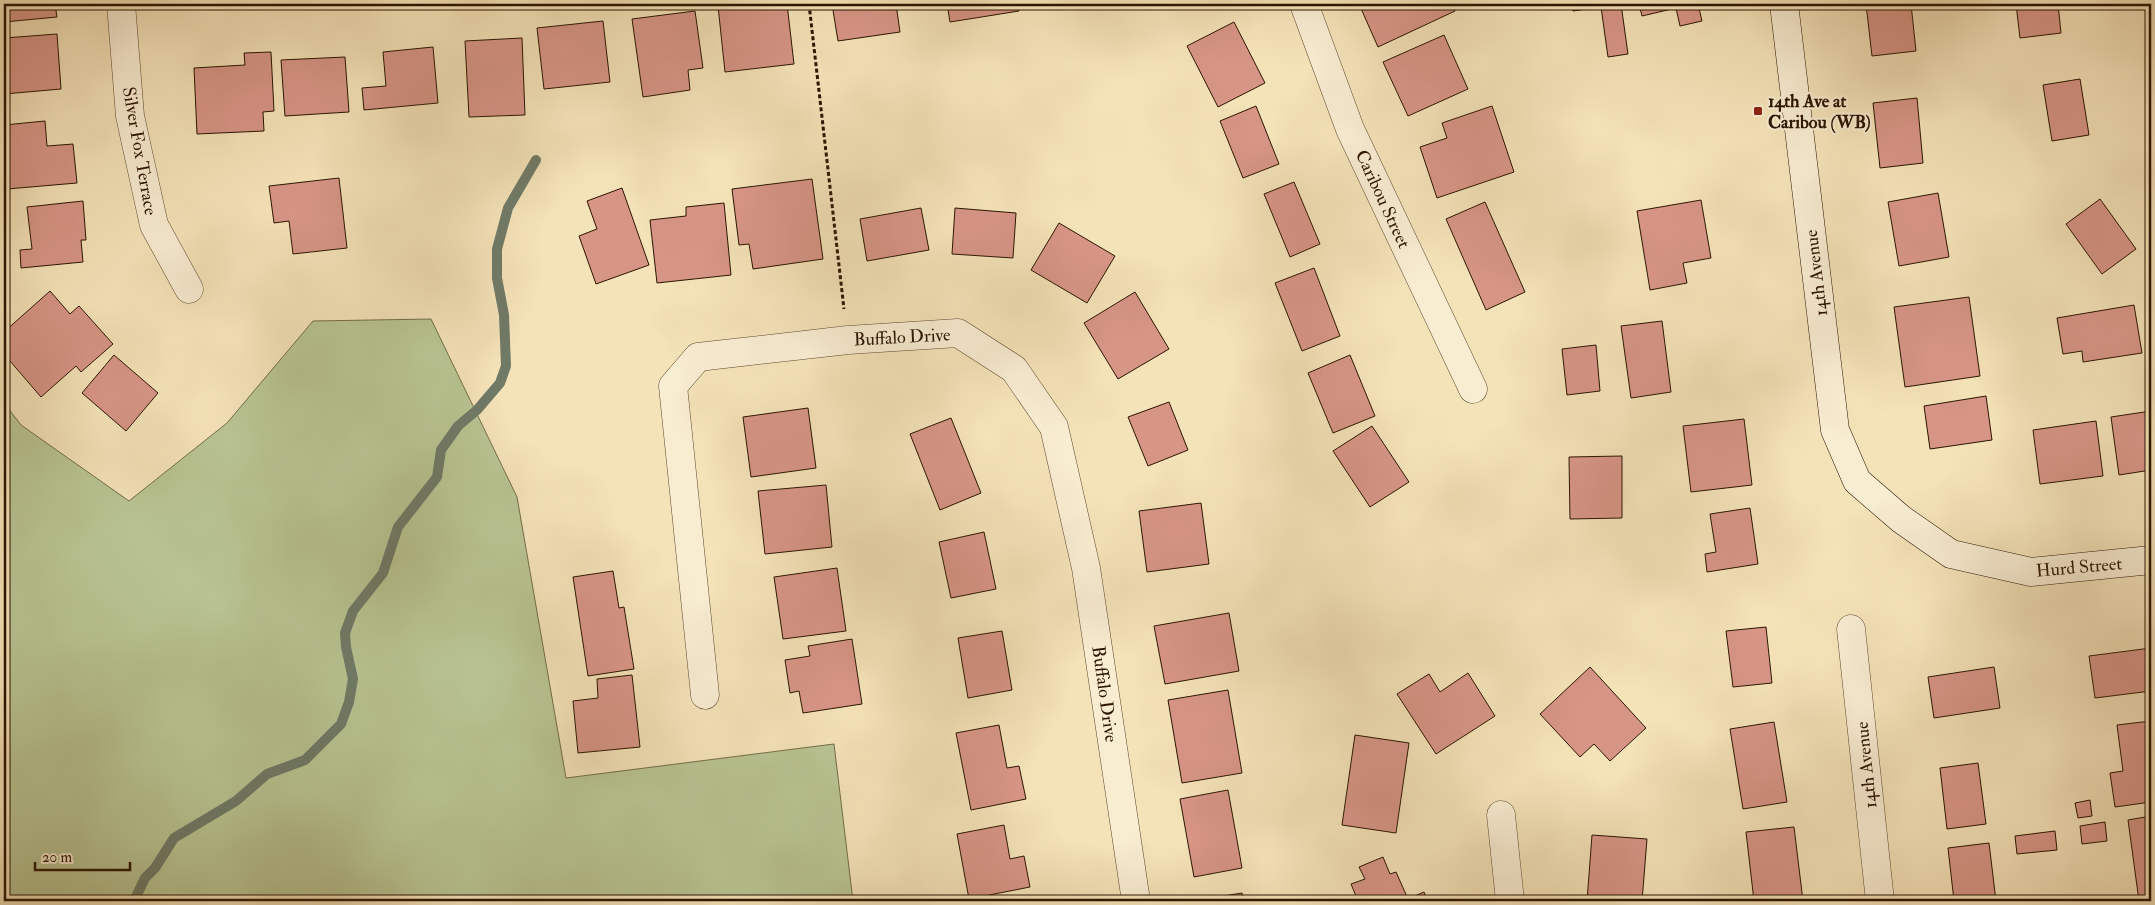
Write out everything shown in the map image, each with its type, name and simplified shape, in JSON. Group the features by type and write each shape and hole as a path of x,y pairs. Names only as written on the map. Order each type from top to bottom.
{"street":[{"name":"Silver Fox Terrace","path":"121,4 130,116 154,225 189,289"},
{"name":"Caribou Street","path":"1304,4 1350,129 1473,389"},
{"name":"14th Avenue","path":"1784,4 1835,430 1857,482 1901,518"},
{"name":"Buffalo Drive","path":"705,695 673,386 698,357 848,340 958,333 1014,369 1054,427 1086,568 1136,901"},
{"name":"Hurd Street","path":"1901,518 1951,554 2031,572 2151,560"},
{"name":"14th Avenue","path":"1851,630 1880,901"},
{"path":"1500,815 1510,901"}],"path":[{"path":"809,4 844,313"}],"green space":[{"path":"431,319 517,497 566,778 834,744 853,901 4,901 4,403 21,425 129,501 227,423 313,321"}],"building":[{"path":"4,4 55,4 57,17 4,22"},
{"path":"787,4 794,64 725,72 718,6"},
{"path":"832,4 896,4 900,32 838,41"},
{"path":"947,4 1018,4 1019,11 950,22"},
{"path":"1359,4 1451,4 1455,11 1378,47"},
{"path":"1572,4 1621,4 1628,54 1608,57 1601,7 1573,11"},
{"path":"1639,4 1698,4 1702,21 1680,26 1676,8 1642,16"},
{"path":"1866,4 1911,4 1916,51 1872,56"},
{"path":"2016,4 2058,4 2061,33 2020,38"},
{"path":"695,11 703,68 688,70 690,90 643,97 632,19"},
{"path":"603,21 610,82 544,89 537,28"},
{"path":"1234,22 1265,83 1218,107 1187,46"},
{"path":"57,34 61,89 4,94 4,38"},
{"path":"1444,35 1468,89 1408,116 1383,62"},
{"path":"522,38 525,115 469,117 465,41"},
{"path":"433,47 438,103 364,110 362,88 386,86 383,52"},
{"path":"271,52 274,111 263,112 264,131 197,134 194,68 245,65 244,53"},
{"path":"345,57 349,112 285,116 281,60"},
{"path":"2080,79 2089,135 2052,141 2043,85"},
{"path":"1917,98 1923,163 1880,168 1873,103"},
{"path":"1256,106 1279,164 1243,178 1220,121"},
{"path":"1492,106 1514,172 1437,198 1420,147 1447,138 1442,123"},
{"path":"45,121 47,146 73,144 77,183 7,189 4,125"},
{"path":"339,178 347,248 293,254 289,221 274,223 269,186"},
{"path":"812,179 823,259 753,269 749,244 739,245 732,189"},
{"path":"1294,182 1320,244 1290,257 1264,194"},
{"path":"622,188 649,265 596,284 579,236 597,229 587,201"},
{"path":"1938,193 1949,257 1899,266 1888,202"},
{"path":"2100,199 2136,249 2102,274 2066,224"},
{"path":"1701,200 1711,258 1683,263 1687,283 1650,290 1637,211"},
{"path":"83,201 86,240 81,240 83,262 21,268 20,250 32,249 27,207"},
{"path":"1485,202 1525,292 1486,310 1446,219"},
{"path":"724,203 731,275 657,283 650,220 686,216 686,207"},
{"path":"921,208 929,250 867,261 860,219"},
{"path":"955,208 1016,213 1013,258 952,254"},
{"path":"1059,223 1115,256 1087,303 1031,270"},
{"path":"1314,268 1340,336 1302,351 1275,283"},
{"path":"50,291 70,314 79,306 113,344 81,372 76,366 41,397 4,354 4,332"},
{"path":"1135,292 1169,349 1118,379 1084,323"},
{"path":"1969,297 1980,376 1905,387 1894,307"},
{"path":"2134,305 2142,353 2083,362 2082,351 2063,354 2057,318"},
{"path":"1662,321 1671,392 1631,398 1621,326"},
{"path":"1596,345 1600,391 1567,395 1562,349"},
{"path":"114,355 158,393 126,431 82,393"},
{"path":"1350,355 1375,416 1333,433 1308,373"},
{"path":"1986,396 1992,440 1930,449 1924,406"},
{"path":"1169,402 1188,450 1148,466 1128,417"},
{"path":"808,408 816,468 751,477 743,417"},
{"path":"2151,411 2151,470 2119,475 2111,417"},
{"path":"951,418 981,493 940,510 910,434"},
{"path":"1744,419 1752,485 1691,492 1683,426"},
{"path":"2096,421 2103,476 2040,484 2033,430"},
{"path":"1372,426 1409,482 1370,507 1333,451"},
{"path":"1622,456 1622,518 1570,519 1569,457"},
{"path":"826,485 832,547 765,554 758,491"},
{"path":"1201,503 1209,564 1147,572 1139,511"},
{"path":"1750,508 1758,564 1707,572 1705,554 1716,552 1710,514"},
{"path":"984,532 996,589 951,598 939,542"},
{"path":"837,568 846,631 783,639 774,577"},
{"path":"613,571 619,608 624,607 634,669 588,676 573,577"},
{"path":"1229,613 1239,671 1165,684 1154,626"},
{"path":"1766,627 1772,683 1733,687 1726,631"},
{"path":"1002,631 1012,690 968,698 958,638"},
{"path":"852,639 862,704 803,713 799,691 790,693 785,660 810,656 808,646"},
{"path":"2151,648 2151,691 2095,698 2089,656"},
{"path":"1590,667 1646,728 1610,761 1594,744 1580,757 1540,714"},
{"path":"1994,667 2000,708 1934,718 1928,677"},
{"path":"1468,673 1495,716 1436,754 1397,694 1429,674 1440,692"},
{"path":"632,675 640,747 578,753 573,701 598,698 597,679"},
{"path":"1228,690 1242,773 1182,783 1168,700"},
{"path":"2151,721 2151,802 2115,807 2110,773 2123,771 2117,725"},
{"path":"1774,722 1787,802 1743,809 1730,729"},
{"path":"999,725 1007,768 1019,766 1026,799 971,810 956,733"},
{"path":"1355,735 1409,743 1396,833 1342,825"},
{"path":"1978,763 1986,824 1947,829 1940,768"},
{"path":"1228,790 1242,868 1194,877 1180,799"},
{"path":"2090,800 2092,816 2078,818 2075,803"},
{"path":"2151,816 2151,899 2139,901 2128,820"},
{"path":"2105,822 2107,841 2082,844 2080,826"},
{"path":"1004,825 1010,859 1024,856 1030,887 969,899 957,834"},
{"path":"1794,827 1803,901 1754,901 1746,832"},
{"path":"2055,831 2057,850 2017,854 2015,836"},
{"path":"1592,835 1647,839 1642,901 1587,901"},
{"path":"1989,843 1996,901 1954,901 1948,848"},
{"path":"1383,857 1390,874 1396,872 1408,899 1424,892 1428,901 1358,901 1351,884 1365,879 1359,867"},
{"path":"1242,893 1244,901 1198,901 1198,900"}],"waterway":[{"path":"134,901 145,878 155,868 174,838 236,801 267,774 305,760 341,724 349,702 353,679 345,633 353,611 383,573 398,527 437,477 441,450 458,426 477,410 500,383 506,366 504,315 497,278 497,249 508,208 536,160"}],"place":[{"name":"14th Ave at Caribou (WB)","path":"1758,111"}]}
